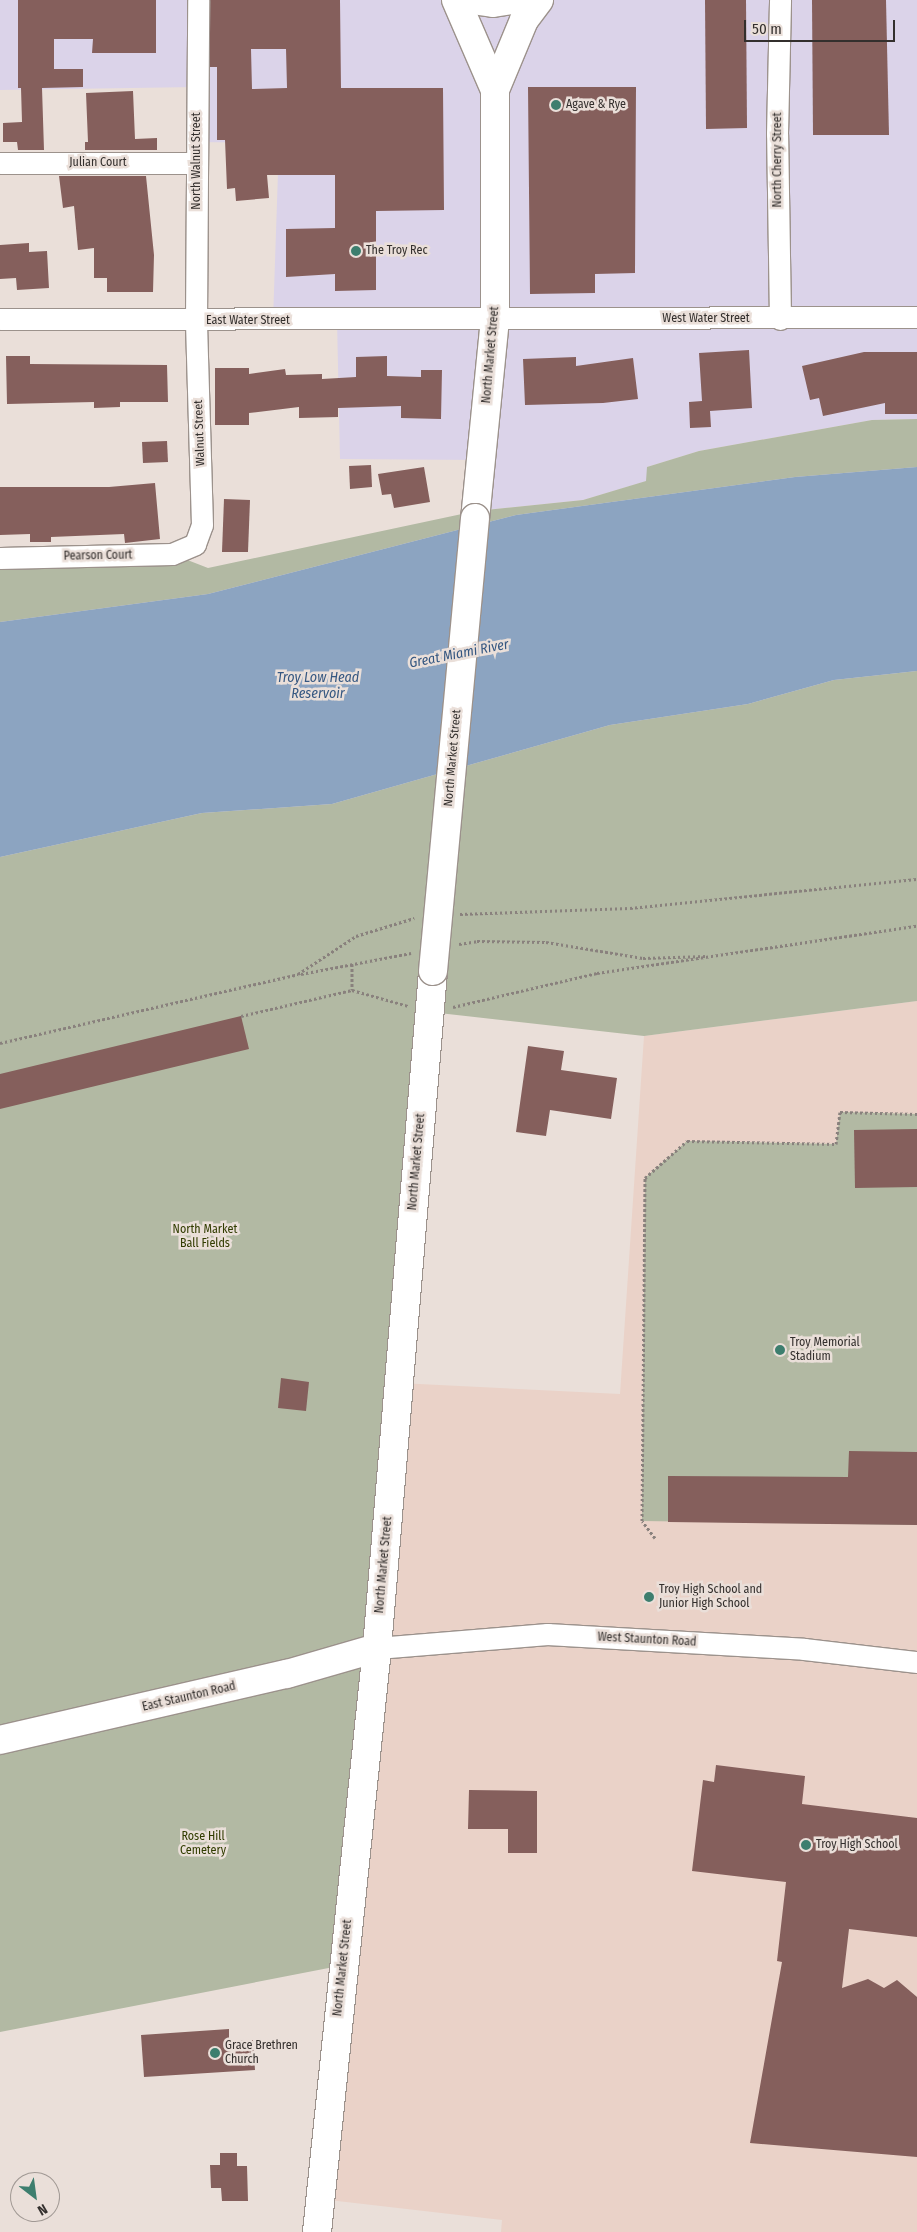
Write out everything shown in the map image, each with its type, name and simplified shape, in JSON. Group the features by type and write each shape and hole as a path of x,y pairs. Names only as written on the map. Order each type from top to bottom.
{"main road":[{"path":"527,3 495,90 460,5 527,3"},
{"name":"North Market Street","path":"317,2232 377,1648 429,1012 426,961 495,319 495,90"},
{"name":"East Staunton Road","path":"0,1740 287,1674 377,1648"}],"street":[{"name":"North Walnut Street","path":"196,321 198,0"},
{"name":"North Cherry Street","path":"780,0 777,134 780,320"},
{"name":"Julian Court","path":"0,163 197,162"},
{"name":"West Water Street","path":"495,319 780,320 917,317"},
{"name":"East Water Street","path":"0,319 196,321 495,319"},
{"name":"Walnut Street","path":"195,544 202,525 196,321"},
{"name":"Pearson Court","path":"0,558 172,554 195,544"},
{"name":"West Staunton Road","path":"377,1648 547,1634 804,1649 917,1662"}],"path":[{"path":"241,1016 352,990 429,1012 598,973 917,926"},
{"path":"458,944 477,941 546,942 643,958 721,956"},
{"path":"298,974 352,964 426,961"},
{"path":"352,964 352,990"},
{"path":"656,1538 642,1521 645,1178 688,1141 836,1144 840,1112 917,1114"}],"shaded area":[{"path":"0,0 917,0 917,419 872,420 699,451 647,467 647,481 583,500 476,511 481,460 340,459 337,320 273,321 279,143 197,142 197,87 0,90"},
{"name":"Troy High School and Junior High School","path":"917,1001 917,2232 501,2232 502,2220 320,2199 399,1383 620,1394 644,1036"}],"green space":[{"path":"917,419 917,467 795,477 516,515 208,594 0,622 0,558 172,554 208,568 476,511 583,500 646,481 647,467 699,451 872,420"},
{"path":"917,671 917,1001 644,1036 430,1012 344,1965 0,2032 0,857 202,813 332,804 610,725 748,704 834,680"},
{"name":"Troy Memorial Stadium","path":"840,1112 917,1114 917,1525 642,1521 645,1178 687,1141 836,1144"}],"water":[{"name":"Troy Low Head Reservoir","path":"917,467 917,671 834,680 748,704 610,725 332,804 202,813 0,857 0,622 208,594 516,515 795,477"}],"building":[{"path":"18,0 156,0 156,53 92,53 93,39 54,39 54,69 83,69 83,87 42,88 44,150 18,150 17,142 3,142 3,123 22,122 21,88 18,88"},
{"path":"210,0 340,0 341,88 443,88 444,210 376,211 376,290 335,291 335,274 286,277 286,229 335,228 335,175 267,175 269,198 236,201 235,188 227,189 225,140 217,140 217,67 210,67","holes":["251,49 286,49 287,88 252,89"]},
{"path":"705,0 746,0 747,128 706,129"},
{"path":"812,0 886,0 889,135 813,135"},
{"path":"528,87 636,87 635,273 595,274 595,293 530,294"},
{"path":"133,91 135,139 157,138 157,150 85,150 85,142 88,142 86,93"},
{"path":"59,176 146,176 154,255 153,292 107,292 107,278 94,278 94,248 78,250 74,206 63,208"},
{"path":"29,243 29,252 47,251 49,288 17,290 16,278 0,279 0,245"},
{"path":"749,350 752,408 710,411 711,427 690,428 689,402 702,401 699,353"},
{"path":"864,352 917,352 917,414 885,414 885,403 823,416 819,398 810,400 802,366"},
{"path":"6,356 30,356 30,364 167,365 168,402 120,402 120,407 94,408 94,402 7,404"},
{"path":"387,356 387,376 421,377 421,370 442,370 441,419 401,418 401,406 338,408 338,417 299,418 299,407 249,413 249,425 215,425 215,368 249,368 249,374 285,369 286,375 322,374 322,379 356,377 356,357"},
{"path":"576,357 576,366 633,358 638,399 603,403 525,405 523,359"},
{"path":"167,441 168,462 143,463 142,442"},
{"path":"371,465 372,487 350,489 349,466"},
{"path":"424,467 430,502 394,508 391,494 382,495 378,474"},
{"path":"155,483 160,539 125,543 124,534 51,537 51,542 30,542 30,534 0,535 0,487 109,487"},
{"path":"224,499 250,500 248,552 222,552"},
{"path":"241,1016 249,1049 0,1109 0,1074"},
{"path":"528,1046 564,1051 561,1070 617,1078 611,1119 550,1110 546,1136 516,1132"},
{"path":"917,1129 917,1187 855,1188 854,1130"},
{"path":"281,1378 309,1382 306,1411 278,1408"},
{"path":"849,1451 917,1452 917,1525 668,1522 668,1476 848,1477"},
{"path":"716,1765 805,1776 802,1804 917,1818 917,1937 849,1929 842,1988 868,1979 884,1988 897,1980 917,1997 917,2157 750,2143 782,1962 777,1961 786,1882 692,1871 703,1780 714,1782"},
{"path":"469,1790 537,1791 537,1853 508,1853 508,1829 468,1829"},
{"path":"229,2029 229,2041 253,2040 255,2070 144,2077 141,2035"},
{"path":"220,2153 237,2153 237,2166 247,2166 248,2201 222,2201 221,2188 211,2188 210,2165 220,2165"}],"place":[{"name":"Agave & Rye","path":"556,105"},
{"name":"The Troy Rec","path":"356,251"},
{"name":"Troy Memorial Stadium","path":"780,1350"},
{"name":"Troy High School and Junior High School","path":"649,1597"},
{"name":"Troy High School","path":"806,1845"},
{"name":"Grace Brethren Church","path":"215,2053"}],"water label":[{"name":"Great Miami River","path":"459,654"}],"park label":[{"name":"North Market Ball Fields","path":"205,1237"},
{"name":"Rose Hill Cemetery","path":"203,1844"}]}
